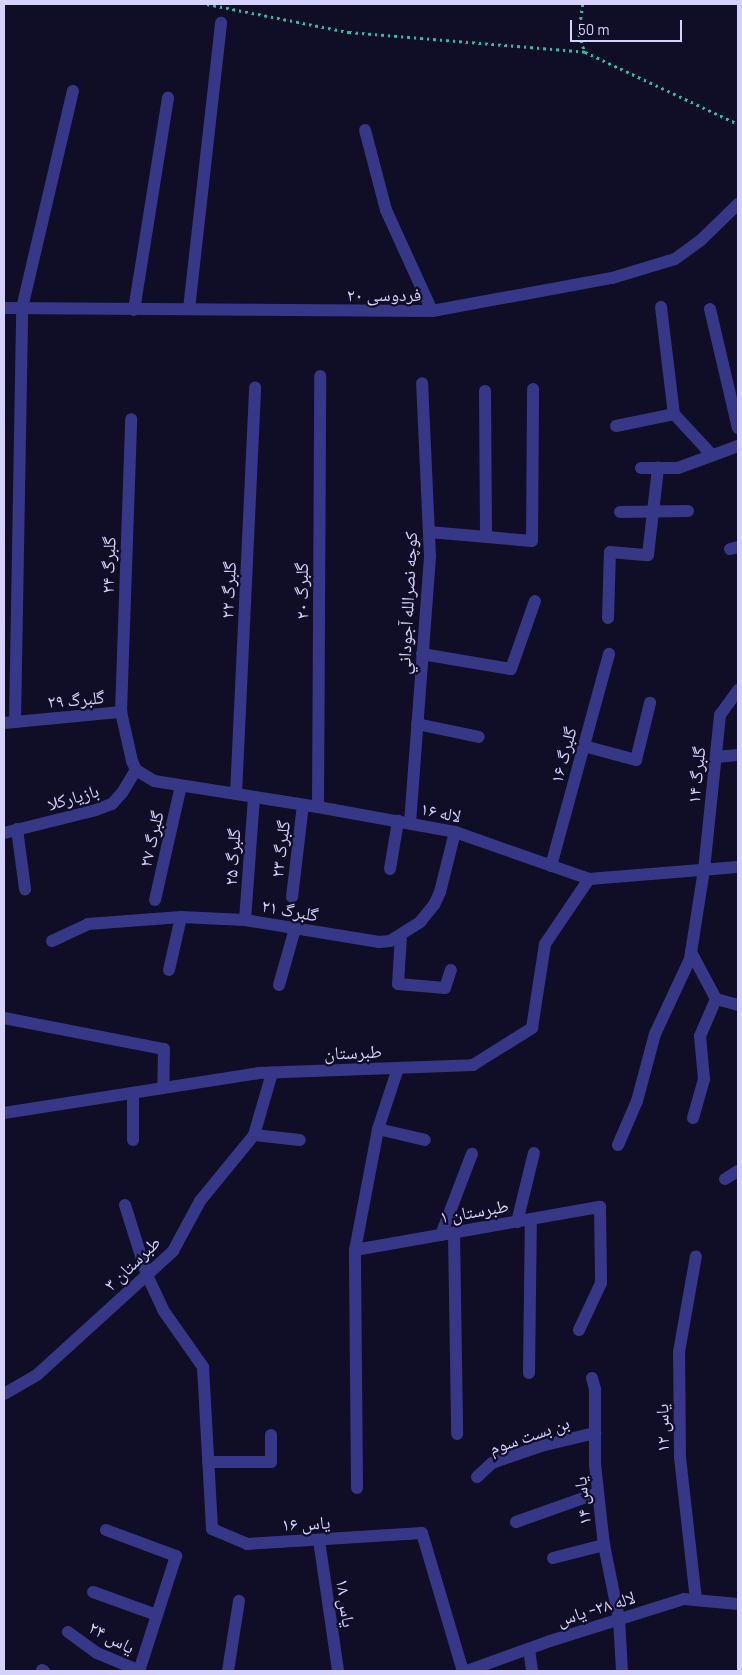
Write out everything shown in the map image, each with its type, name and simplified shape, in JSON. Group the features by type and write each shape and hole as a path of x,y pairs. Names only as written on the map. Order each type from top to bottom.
{"street":[{"path":"189,309 220,23"},
{"path":"9,722 22,308 74,90"},
{"path":"134,310 168,98"},
{"path":"364,130 386,210 432,311"},
{"name":"فردوسی ۲۰","path":"4,308 432,311 612,278 675,259 701,240 738,204"},
{"path":"661,307 674,414 712,455"},
{"path":"710,310 738,428"},
{"name":"گلبرگ ۲۰","path":"318,807 320,376"},
{"name":"كوچه نصرالله آجوداني","path":"390,869 404,822 417,724 430,557 422,383"},
{"name":"گلبرگ ۲۲","path":"236,794 255,387"},
{"path":"428,532 532,541 533,389"},
{"path":"485,391 486,537"},
{"path":"616,426 674,414"},
{"name":"گلبرگ ۲۴","path":"121,712 130,419"},
{"path":"641,468 678,468 738,446"},
{"path":"608,618 610,552 648,555 658,468"},
{"path":"620,512 688,511"},
{"path":"422,654 511,669 535,601"},
{"name":"گلبرگ ۱۶","path":"551,866 609,654"},
{"name":"گلبرگ ۱۴","path":"618,1146 637,1101 655,1034 691,952 704,870 720,716 738,690"},
{"path":"584,746 636,760 650,703"},
{"name":"گلبرگ ۲۹","path":"9,722 121,712 132,762 136,770"},
{"path":"417,724 479,736"},
{"path":"716,756 738,755"},
{"name":"لاله ۱۶","path":"136,770 154,781 303,804 455,832 589,879 738,867"},
{"name":"بازیارکلا","path":"4,832 96,810 112,804 122,793 136,770"},
{"name":"گلبرگ ۲۷","path":"155,900 181,786"},
{"name":"گلبرگ ۲۵","path":"245,920 254,797"},
{"name":"گلبرگ ۲۳","path":"292,897 303,804"},
{"path":"17,829 25,889"},
{"name":"گلبرگ ۲۱","path":"52,940 78,927 99,922 181,917 245,920 379,942 390,941 401,936 420,922 434,905 440,892 455,832"},
{"name":"طبرستان","path":"4,1113 272,1073 474,1066 532,1028 545,944 589,879"},
{"path":"170,970 181,917"},
{"path":"279,985 295,929"},
{"path":"401,936 398,984 445,988 451,970"},
{"path":"691,952 716,999 738,1005"},
{"path":"693,1118 704,1079 700,1036 716,999"},
{"path":"4,1018 164,1049 162,1088"},
{"path":"357,1488 355,1250 378,1129 398,1068"},
{"name":"طبرستان ۳","path":"4,1394 38,1374 172,1251 200,1201 254,1135 272,1073"},
{"path":"133,1093 133,1140"},
{"path":"378,1129 425,1140"},
{"path":"254,1135 300,1140"},
{"path":"517,1222 534,1153"},
{"path":"441,1235 472,1154"},
{"path":"725,1179 738,1171"},
{"path":"125,1205 146,1275"},
{"name":"طبرستان ۱","path":"355,1250 600,1207 601,1283 580,1330"},
{"path":"529,1373 531,1219"},
{"path":"454,1232 457,1434"},
{"name":"یاس ۱۲","path":"696,1256 679,1352 680,1456 696,1600"},
{"name":"یاس ۱۶","path":"146,1275 163,1310 203,1367 212,1529 247,1544 422,1533 463,1671"},
{"name":"یاس ۱۴","path":"592,1378 595,1389 598,1493 604,1545 619,1619 622,1671"},
{"name":"بن بست سوم","path":"477,1477 492,1463 541,1446 595,1432"},
{"path":"208,1462 271,1462 271,1435"},
{"path":"516,1522 598,1493"},
{"path":"106,1530 176,1556 140,1671"},
{"name":"یاس ۱۸","path":"319,1540 338,1671"},
{"path":"553,1558 604,1545"},
{"path":"93,1592 157,1616"},
{"name":"لاله ۲۸- یاس","path":"467,1671 684,1599 738,1604"},
{"path":"228,1671 239,1601"},
{"name":"یاس ۲۴","path":"68,1632 96,1653 140,1671"},
{"path":"529,1649 532,1671"}],"path":[{"path":"207,4 349,32 585,52 738,124"},
{"path":"583,4 579,34 585,52"}]}
